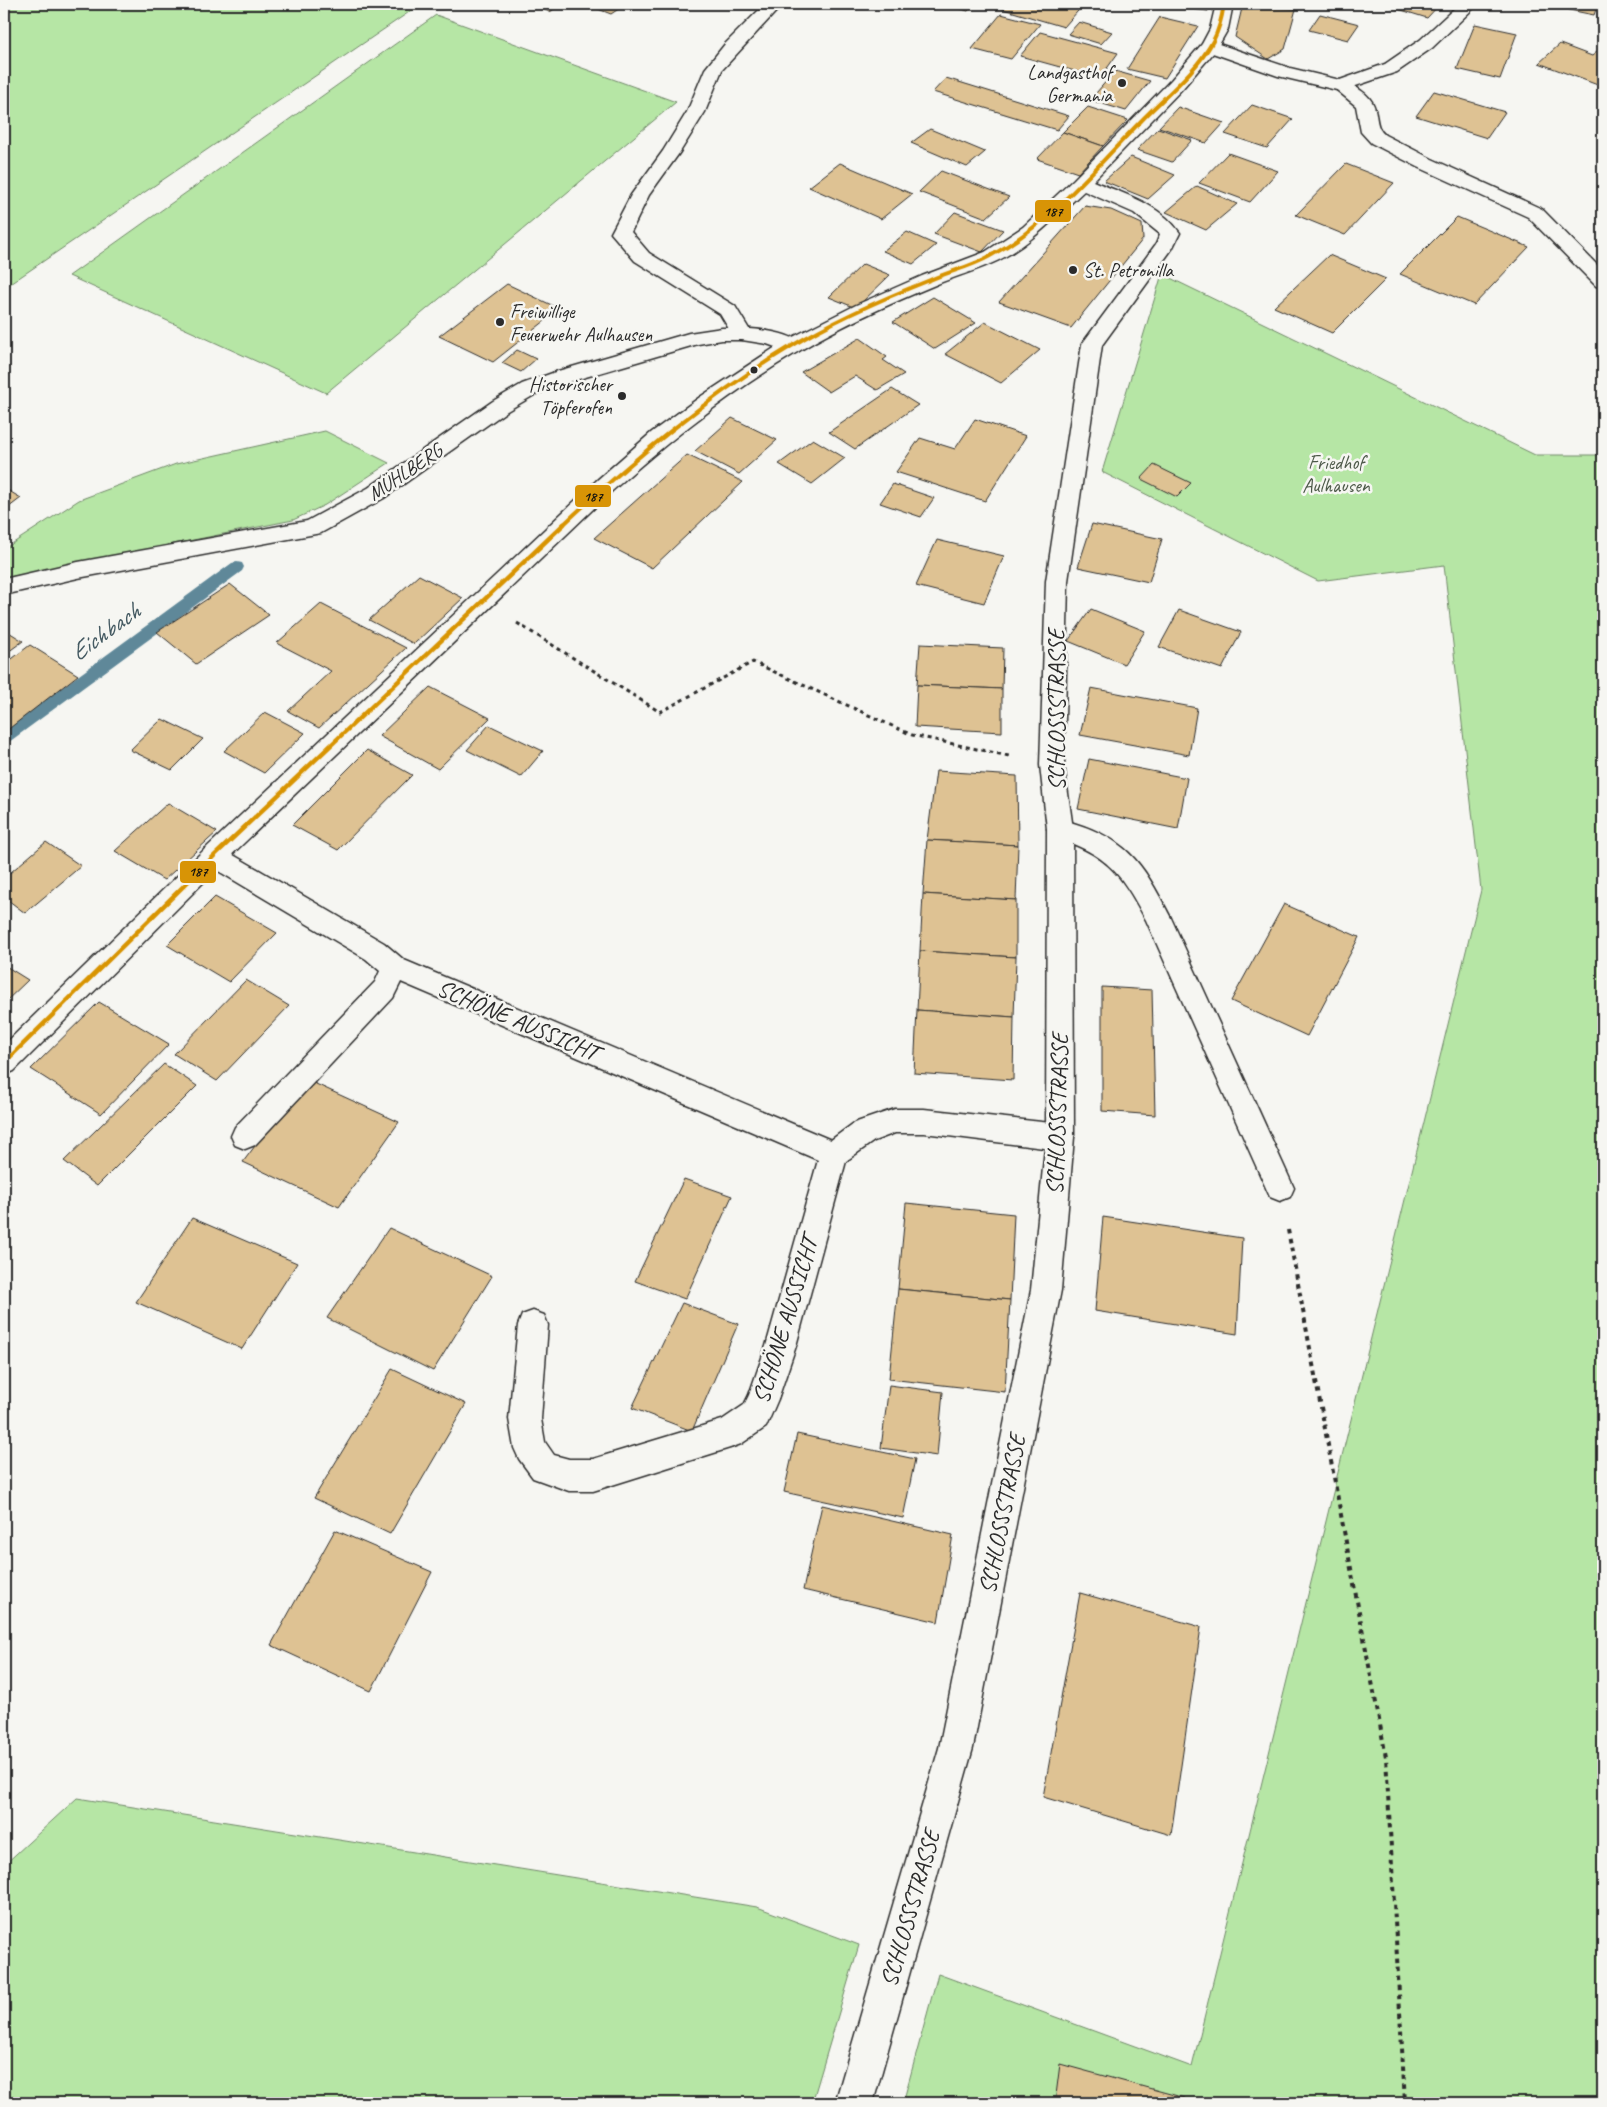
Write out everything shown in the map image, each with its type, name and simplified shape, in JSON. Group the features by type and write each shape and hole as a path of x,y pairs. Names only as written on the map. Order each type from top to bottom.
{"street":[{"path":"742,334 728,310 642,257 621,234 640,195 671,152 696,112 714,69 731,48 774,4"},
{"path":"4,1063 214,856 604,486 660,437 707,402 792,346 862,309 929,280 992,256 1030,231 1081,183 1177,84 1210,46 1218,29 1224,4"},
{"path":"1341,86 1391,68 1426,44 1469,4"},
{"path":"1210,46 1284,72 1341,86 1359,98 1364,105 1370,132 1378,139 1425,163 1535,213 1603,282"},
{"name":"SCHLOSSSTRASSE","path":"854,2103 956,1748 1046,1290 1060,1137 1060,829 1052,766 1057,581 1092,344 1165,245 1170,232 1162,222 1145,211 1081,183"},
{"name":"MÜHLBERG","path":"4,587 78,570 313,528 376,493 500,406 529,389 574,373 696,338 742,334 770,338 792,346"},
{"path":"1060,829 1079,833 1096,840 1117,855 1138,880 1158,918 1280,1188"},
{"name":"SCHÖNE AUSSICHT","path":"214,856 375,951 395,968 834,1154 781,1346 763,1399 755,1416 730,1433 593,1475 569,1475 544,1467 530,1448 525,1420 533,1325"},
{"path":"245,1136 384,990 395,968"},
{"path":"834,1154 864,1132 895,1121 924,1121 1060,1137"}],"path":[{"path":"482,602 660,712 753,662 912,735 1052,766"},
{"path":"1280,1188 1386,1757 1405,2103"}],"green space":[{"path":"4,4 421,4 4,288"},
{"path":"436,15 676,102 326,393 69,276"},
{"name":"Friedhof Aulhausen","path":"1162,274 1535,455 1603,455 1603,2103 903,2103 938,1974 1192,2067 1481,890 1444,565 1318,581 1102,472"},
{"path":"325,431 389,463 325,505 293,520 4,578 4,549 79,500 176,464"},
{"path":"77,1798 757,1907 859,1945 812,2103 4,2103 4,1865"}],"building":[{"path":"529,4 561,4 550,12"},
{"path":"585,4 626,4 611,14"},
{"path":"945,4 975,4 968,11"},
{"path":"986,4 1084,4 1064,27"},
{"path":"1146,4 1210,4 1208,11"},
{"path":"1243,4 1296,9 1285,49 1268,59 1235,37"},
{"path":"1382,4 1440,4 1427,18"},
{"path":"1540,4 1598,4 1594,15"},
{"path":"1001,14 1040,24 1011,59 972,49"},
{"path":"1320,14 1359,24 1348,40 1309,30"},
{"path":"1160,17 1198,26 1165,78 1127,69"},
{"path":"1079,22 1112,32 1101,44 1068,34"},
{"path":"1475,24 1517,33 1500,79 1457,69"},
{"path":"1040,32 1118,53 1100,78 1020,56"},
{"path":"1560,44 1592,56 1603,47 1603,87 1539,63"},
{"path":"1115,71 1150,81 1126,111 1090,100"},
{"path":"946,78 1069,116 1057,130 933,92"},
{"path":"1434,91 1505,112 1487,138 1416,116"},
{"path":"1252,105 1293,119 1267,148 1225,134"},
{"path":"1088,107 1128,120 1103,146 1063,132"},
{"path":"1178,107 1224,123 1206,143 1159,127"},
{"path":"1158,128 1192,140 1172,162 1137,150"},
{"path":"930,129 985,152 967,167 911,143"},
{"path":"1063,132 1103,146 1078,173 1037,159"},
{"path":"1228,153 1278,171 1250,202 1199,183"},
{"path":"1131,157 1175,175 1148,199 1104,181"},
{"path":"840,163 912,194 881,219 809,187"},
{"path":"1346,164 1394,183 1345,235 1296,215"},
{"path":"941,171 1009,197 986,218 919,192"},
{"path":"1197,186 1237,204 1206,230 1166,212"},
{"name":"St. Petronilla","path":"1085,206 1111,210 1142,224 1143,239 1071,328 999,302"},
{"path":"955,212 1003,230 982,252 934,234"},
{"path":"1457,217 1529,247 1474,305 1400,274"},
{"path":"907,232 936,245 913,264 883,251"},
{"path":"1329,255 1386,279 1332,333 1274,307"},
{"path":"863,264 890,275 856,308 829,297"},
{"name":"Freiwillige Feuerwehr Aulhausen","path":"507,284 560,309 493,362 439,336"},
{"path":"933,297 976,323 935,349 893,322"},
{"path":"985,322 1040,350 1001,383 945,354"},
{"path":"860,338 887,357 883,360 904,374 877,390 855,376 829,392 801,372"},
{"path":"517,350 536,359 521,372 502,363"},
{"path":"892,389 918,405 855,449 829,432"},
{"path":"732,418 777,440 739,474 695,451"},
{"path":"975,419 1026,436 985,501 896,472 920,438 955,449"},
{"path":"813,439 845,458 812,484 779,464"},
{"path":"687,455 743,482 652,568 594,538"},
{"path":"1154,465 1191,483 1177,497 1141,479"},
{"path":"893,484 934,498 921,517 880,503"},
{"path":"4,488 21,498 4,511"},
{"path":"1092,524 1162,539 1149,582 1078,567"},
{"path":"937,540 1004,556 984,603 916,586"},
{"path":"419,575 463,598 414,644 369,620"},
{"path":"230,584 269,615 196,664 157,632"},
{"path":"321,604 406,648 319,728 288,711 331,671 277,643"},
{"path":"1091,609 1145,631 1124,664 1068,641"},
{"path":"1179,610 1241,632 1222,669 1159,647"},
{"path":"4,629 23,641 4,655"},
{"path":"920,644 1003,648 1002,689 917,685"},
{"path":"30,645 78,675 6,731 4,729 4,665"},
{"path":"917,685 1002,689 1002,732 915,727"},
{"path":"430,687 490,718 438,769 379,736"},
{"path":"1091,688 1197,708 1189,755 1080,735"},
{"path":"265,712 305,733 264,773 224,751"},
{"path":"162,719 203,739 172,770 130,750"},
{"path":"489,725 543,751 521,777 467,750"},
{"path":"367,750 412,775 338,850 292,825"},
{"path":"1089,759 1187,778 1178,829 1078,809"},
{"path":"936,771 1017,776 1018,845 927,840"},
{"path":"168,803 217,832 164,880 115,851"},
{"path":"927,840 1018,845 1016,900 923,894"},
{"path":"46,842 81,866 25,913 4,897 4,878"},
{"path":"923,894 1016,900 1016,957 920,951"},
{"path":"215,897 277,933 229,982 167,945"},
{"path":"1284,904 1359,937 1307,1036 1231,1001"},
{"path":"920,951 1016,957 1014,1017 917,1010"},
{"path":"4,965 28,980 4,1003"},
{"path":"246,980 289,1006 217,1081 174,1054"},
{"path":"1102,987 1152,990 1155,1115 1102,1111"},
{"path":"99,1002 169,1044 101,1114 31,1069"},
{"path":"917,1010 1014,1017 1013,1080 914,1073"},
{"path":"164,1064 197,1086 97,1186 64,1161"},
{"path":"305,1079 399,1122 339,1207 243,1162"},
{"path":"684,1179 732,1196 685,1299 635,1281"},
{"path":"906,1203 1014,1214 1010,1300 898,1289"},
{"path":"1103,1217 1242,1238 1237,1334 1095,1311"},
{"path":"192,1218 297,1263 242,1349 136,1302"},
{"path":"389,1228 492,1276 433,1371 327,1318"},
{"path":"898,1289 1010,1300 1005,1392 889,1379"},
{"path":"682,1303 738,1324 692,1431 632,1408"},
{"path":"392,1369 466,1404 390,1534 314,1498"},
{"path":"889,1385 943,1392 937,1456 881,1448"},
{"path":"797,1434 915,1459 903,1518 784,1492"},
{"path":"822,1505 953,1535 938,1622 803,1590"},
{"path":"335,1530 432,1572 371,1691 271,1645"},
{"path":"1080,1593 1201,1627 1171,1835 1043,1797"},
{"path":"1060,2064 1185,2098 1185,2103 1055,2103"}],"waterway":[{"name":"Eichbach","path":"4,738 237,567"}],"transit line":[{"name":"187","path":"4,1063 214,856 604,486 649,448 694,412 791,346 877,302 986,259 1034,227 1088,177 1195,66 1216,36 1224,4"}],"place":[{"name":"Landgasthof Germania","path":"1122,83"},
{"name":"St. Petronilla","path":"1073,270"},
{"name":"Freiwillige Feuerwehr Aulhausen","path":"500,322"},
{"name":"Historischer Töpferofen","path":"622,396"}]}
